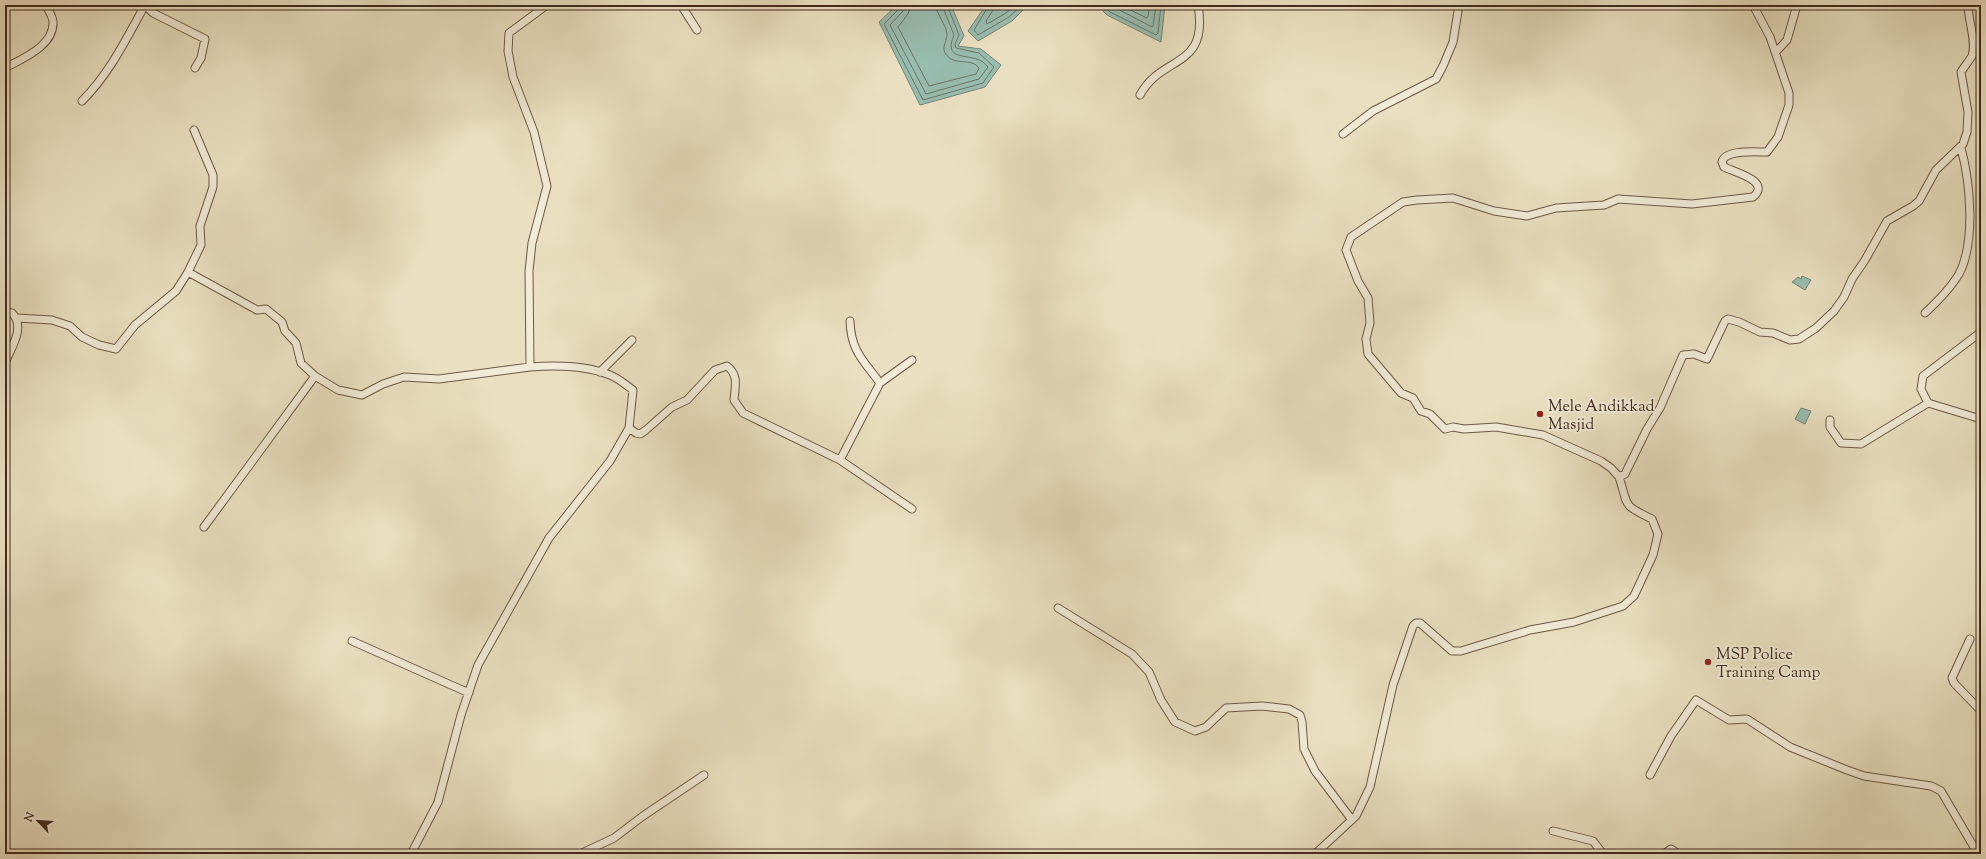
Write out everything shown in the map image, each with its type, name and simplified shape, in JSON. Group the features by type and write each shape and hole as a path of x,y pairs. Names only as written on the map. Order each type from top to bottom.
{"street":[{"path":"5,68 36,51 51,34 53,21 46,5"},
{"path":"82,101 98,85 145,5 153,13 205,39 201,58 195,68"},
{"path":"530,367 529,271 532,243 547,186 534,132 514,77 508,51 509,34 546,5"},
{"path":"681,5 697,30"},
{"path":"1140,95 1144,86 1154,77 1183,59 1197,44 1201,23 1198,5"},
{"path":"1343,134 1373,110 1436,79 1453,42 1459,5"},
{"path":"1315,854 1356,816 1370,787 1393,685 1413,626 1416,623 1420,623 1452,651 1461,651 1530,630 1574,622 1623,606 1634,596 1653,555 1658,534 1652,519 1630,508 1626,502 1619,478 1611,468 1601,461 1543,435 1496,427 1464,429 1452,427 1445,429 1430,414 1421,411 1413,398 1401,393 1368,354 1366,339 1370,323 1368,298 1358,281 1346,250 1351,237 1403,202 1417,200 1453,198 1494,211 1527,216 1556,208 1604,205 1618,199 1692,204 1753,197 1758,188 1756,181 1724,167 1722,162 1725,156 1739,153 1767,152 1778,137 1789,105 1789,93 1770,37 1753,5"},
{"path":"1776,52 1787,40 1797,5"},
{"path":"1925,313 1943,297 1959,273 1964,261 1968,238 1970,191 1961,148 1967,132 1968,112 1961,72 1972,55 1973,40 1969,25 1968,5"},
{"path":"17,318 52,320 70,326 82,337 99,345 116,349 135,325 176,291 188,272 201,245 200,226 213,187 213,175 194,130"},
{"path":"1619,478 1625,474 1647,429 1660,408 1683,355 1694,354 1707,359 1725,321 1728,319 1739,322 1760,332 1773,334 1790,340 1799,339 1816,328 1834,311 1844,297 1852,279 1887,221 1919,201 1936,170 1961,148"},
{"path":"188,272 257,310 266,309 282,322 285,331 296,343 301,363 315,376 338,390 362,395 383,384 404,377 439,379 551,365 578,367 610,375 633,390 629,428 610,461 549,538 478,665 468,693 438,802 411,854"},
{"path":"5,312 12,313 17,318 19,328 5,363"},
{"path":"850,321 851,338 855,349 880,383"},
{"path":"1981,332 1923,376 1921,389 1928,403 1981,419"},
{"path":"600,372 632,340"},
{"path":"840,460 880,383 912,360"},
{"path":"629,428 640,434 672,407 687,400 715,370 727,366 733,370 736,381 734,400 743,413 840,460 912,509"},
{"path":"204,527 315,376"},
{"path":"1830,420 1830,427 1840,443 1860,444 1928,403"},
{"path":"1058,608 1132,654 1149,672 1161,700 1175,722 1188,729 1196,731 1206,727 1226,708 1262,706 1289,709 1300,716 1304,749 1326,788 1352,820"},
{"path":"1970,639 1952,678 1954,683 1981,711"},
{"path":"352,641 468,693"},
{"path":"1650,775 1672,736 1696,700 1729,720 1747,719 1790,747 1847,770 1864,776 1931,786 1941,790 1978,854"},
{"path":"580,854 614,838 643,816 704,775"},
{"path":"1553,831 1593,841 1603,854"},
{"path":"1664,854 1671,848 1679,854"}],"water":[{"path":"897,5 951,5 964,36 958,46 981,49 1001,65 985,87 920,105 879,22"},
{"path":"986,5 1028,5 1012,21 978,41 968,31"},
{"path":"1097,5 1165,5 1161,42 1107,15"},
{"path":"1802,276 1811,280 1805,290 1792,282 1798,277 1801,279"},
{"path":"1801,408 1811,411 1805,424 1795,419"}],"place":[{"name":"Mele Andikkad Masjid","path":"1540,414"},
{"name":"MSP Police Training Camp","path":"1708,662"}]}
